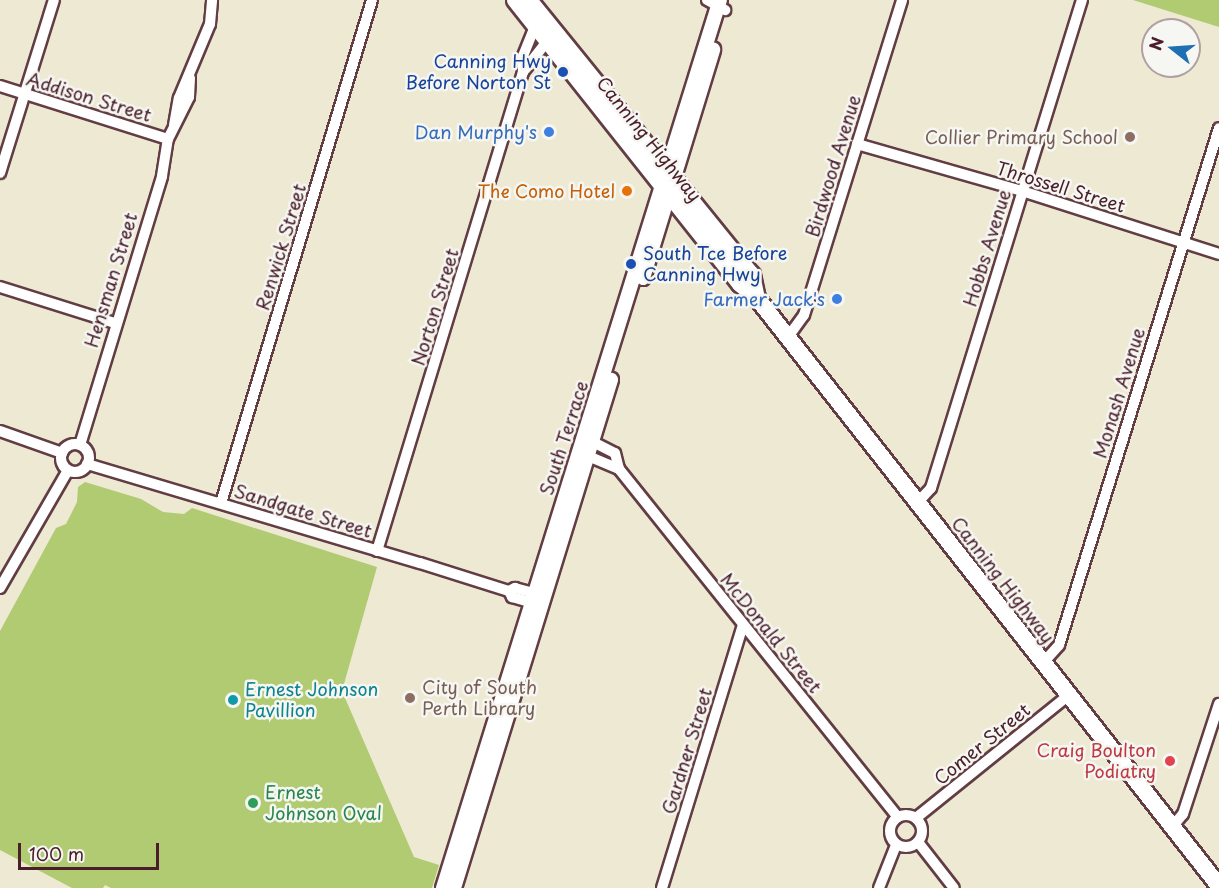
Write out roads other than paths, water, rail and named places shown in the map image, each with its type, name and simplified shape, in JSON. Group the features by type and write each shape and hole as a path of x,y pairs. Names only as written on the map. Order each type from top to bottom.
{"highway":[{"name":"Canning Highway","path":"514,0 668,182 752,275 758,298 1219,886"},
{"name":"Canning Highway","path":"529,0 668,182"}],"main road":[{"name":"South Terrace","path":"443,888 583,454 668,182 720,4"},
{"name":"South Terrace","path":"454,888 537,599"}],"street":[{"path":"0,173 54,0"},
{"name":"Hensman Street","path":"80,445 115,323 162,177 168,139 174,125 179,98 190,78 210,24 212,0"},
{"name":"Renwick Street","path":"220,503 372,0"},
{"name":"Birdwood Avenue","path":"788,337 804,315 902,0"},
{"name":"Hobbs Avenue","path":"918,502 931,488 1082,0"},
{"name":"Norton Street","path":"378,551 523,72 523,56 535,26"},
{"name":"Norton Street","path":"523,72 547,41"},
{"name":"Addison Street","path":"0,86 168,139"},
{"name":"Monash Avenue","path":"1043,663 1059,645 1219,128"},
{"name":"Throssell Street","path":"857,144 1022,191 1219,254"},
{"path":"0,287 115,323"},
{"path":"0,431 62,453"},
{"name":"McDonald Street","path":"587,439 615,453 620,469 898,817"},
{"path":"71,444 80,445 88,455 87,464 76,471 68,470 62,464 62,453 71,444"},
{"name":"McDonald Street","path":"583,454 620,469"},
{"name":"Sandgate Street","path":"87,464 508,591 512,597 537,599"},
{"path":"0,588 68,470"},
{"name":"Gardner Street","path":"662,888 743,625"},
{"name":"Comer Street","path":"916,818 1068,695"},
{"path":"1172,827 1183,814 1219,704"},
{"path":"879,888 896,844 890,829 898,817 916,818 922,828 918,842 909,848 896,844"},
{"path":"918,842 954,888"}],"place":[{"name":"Canning Hwy Before Norton St","path":"563,72"},
{"name":"Dan Murphy's","path":"549,132"},
{"name":"Collier Primary School","path":"1130,137"},
{"name":"The Como Hotel","path":"627,191"},
{"name":"South Tce Before Canning Hwy","path":"631,264"},
{"name":"Farmer Jack's","path":"837,299"},
{"name":"City of South Perth Library","path":"410,698"},
{"name":"Ernest Johnson Pavillion","path":"233,700"},
{"name":"Craig Boulton Podiatry","path":"1170,761"},
{"name":"Ernest Johnson Oval","path":"253,803"}]}
